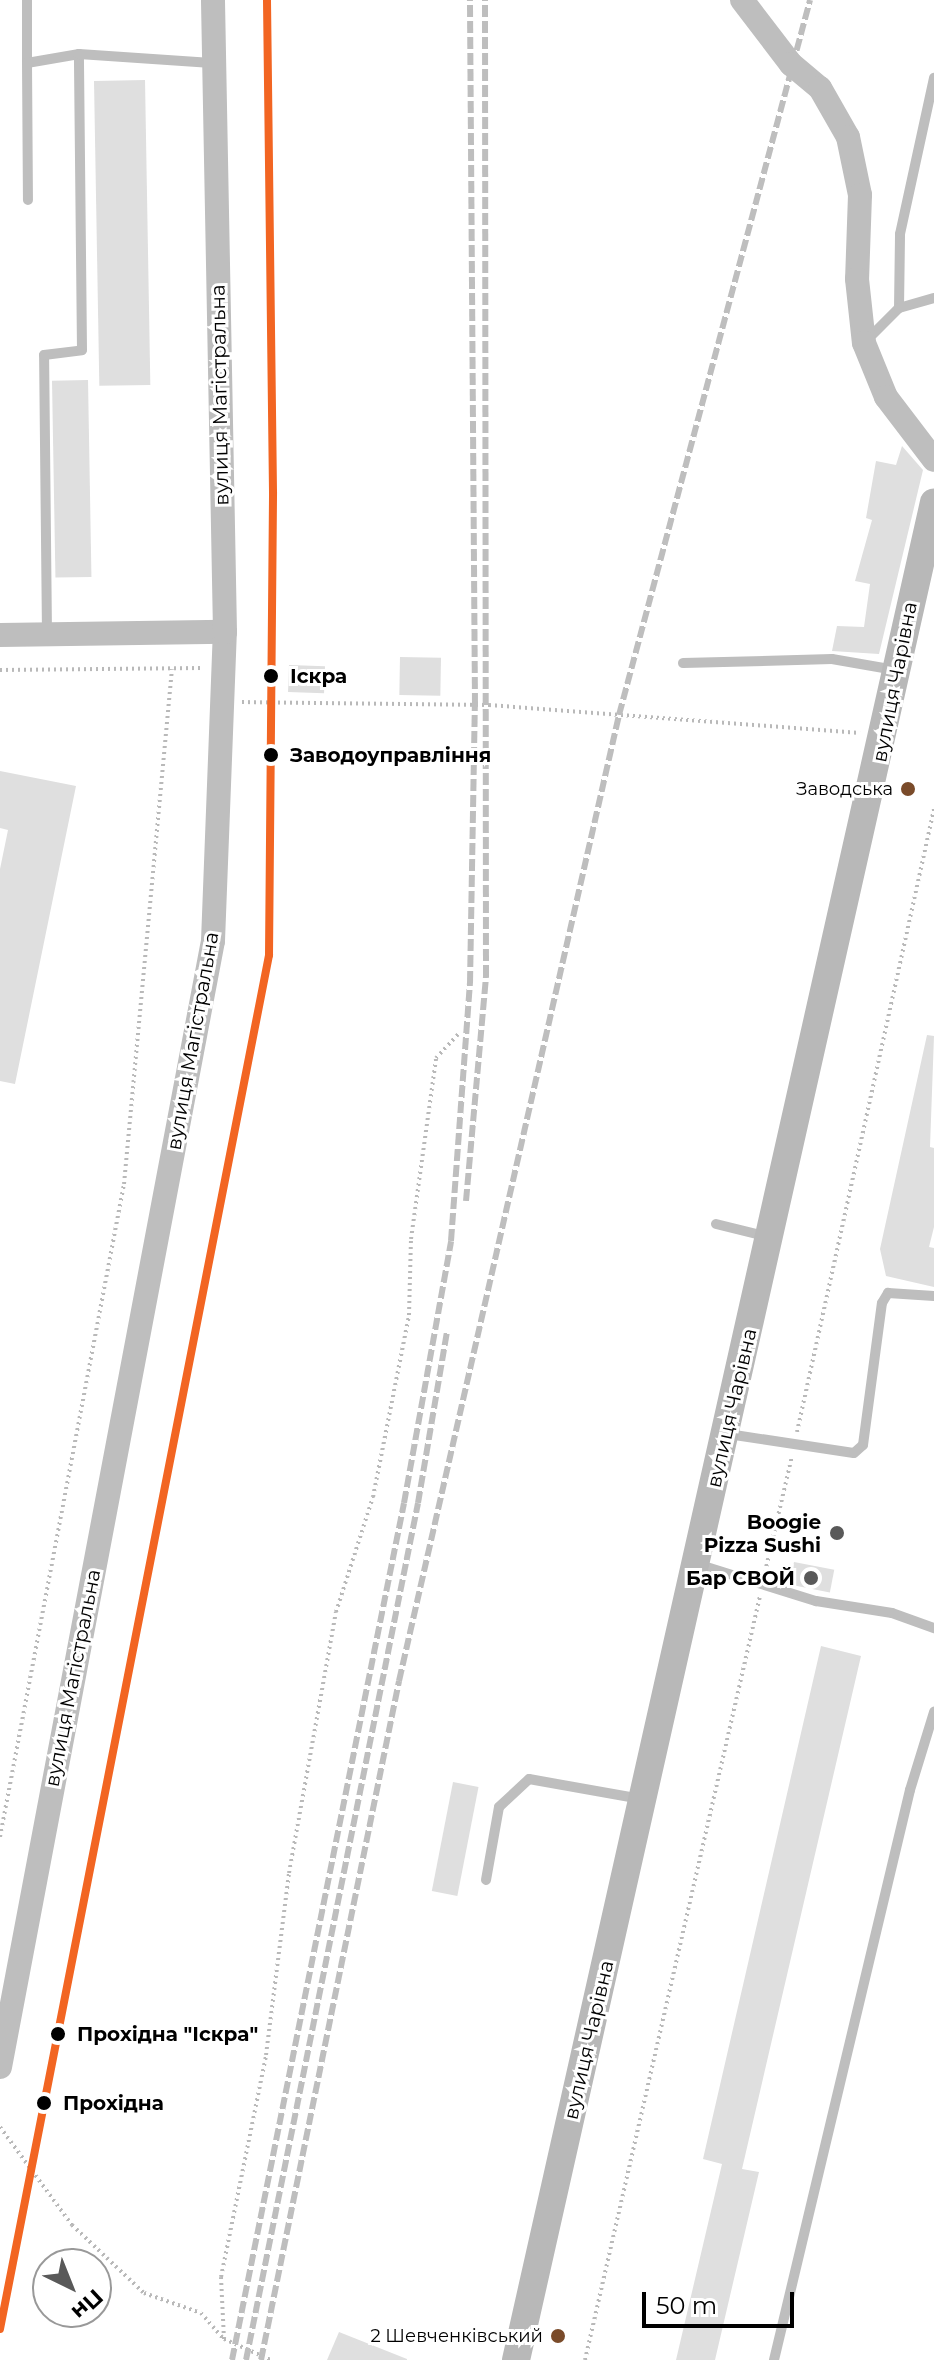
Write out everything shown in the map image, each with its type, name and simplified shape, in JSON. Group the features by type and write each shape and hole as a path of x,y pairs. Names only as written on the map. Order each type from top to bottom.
{"main road":[{"name":"вулиця Чарівна","path":"516,2360 897,671 927,552 934,502"}],"street":[{"name":"вулиця Магістральна","path":"0,2067 213,941 225,632 213,0"},
{"path":"742,0 791,64 820,88 848,137 860,195 857,279 864,343 886,397 934,460"},
{"path":"0,635 225,632"}],"lane":[{"path":"27,0 28,200"},
{"path":"27,63 79,54 214,63"},
{"path":"47,634 44,355 82,350 79,54"},
{"path":"899,308 900,234 934,78"},
{"path":"864,343 899,308 934,298"},
{"path":"683,663 832,659 897,671"},
{"path":"716,1224 771,1238"},
{"path":"726,1434 841,1455 854,1453 863,1445 882,1303 888,1293 934,1296"},
{"path":"697,1564 816,1601 892,1613 934,1628"},
{"path":"774,2360 910,1790 934,1712"},
{"path":"486,1880 499,1807 529,1779 643,1799"}],"path":[{"path":"0,670 224,668"},
{"path":"0,1837 124,1184 172,669"},
{"path":"223,702 489,705 885,734"},
{"path":"224,2339 221,2277 266,2055 291,1860 336,1612 373,1497 409,1315 411,1239 436,1058 458,1034"},
{"path":"0,2127 92,2244 144,2293 201,2313 224,2339 271,2360"}],"building":[{"path":"145,80 150,385 99,386 94,81"},
{"path":"88,380 91,577 55,578 52,381"},
{"path":"902,446 923,470 879,654 832,651 837,626 864,627 870,584 855,581 872,520 866,518 876,461 896,465"},
{"path":"400,657 441,658 440,696 399,695"},
{"path":"289,665 325,666 324,693 288,692"},
{"path":"0,771 76,786 15,1084 0,1081 0,869 8,830 0,828"},
{"path":"927,1035 934,1036 930,1147 934,1148 934,1227 929,1247 934,1248 934,1287 886,1276 880,1249"},
{"name":"Бар СВОЙ","path":"794,1562 834,1570 830,1592 790,1585"},
{"path":"821,1646 861,1656 742,2169 759,2172 715,2360 676,2360 722,2164 703,2159"},
{"path":"453,1782 479,1787 457,1896 432,1891"},
{"path":"339,2332 407,2359 407,2360 327,2360"}],"railway":[{"path":"232,2360 404,1503 451,1241 470,983 475,705 470,0"},
{"path":"466,1201 486,977 485,0"},
{"path":"261,2360 399,1681 619,715 810,0"},
{"path":"246,2360 418,1503 447,1331"}],"transit line":[{"path":"0,2329 269,955 273,492 267,0"}],"place":[{"name":"Іскра","path":"271,676"},
{"name":"Заводоуправління","path":"271,755"},
{"name":"Заводська","path":"908,789"},
{"name":"Boogie Pizza Sushi","path":"837,1533"},
{"name":"Бар СВОЙ","path":"811,1578"},
{"name":"Прохідна \"Іскра\"","path":"58,2034"},
{"name":"Прохідна","path":"44,2103"},
{"name":"2 Шевченківський","path":"558,2336"}]}
